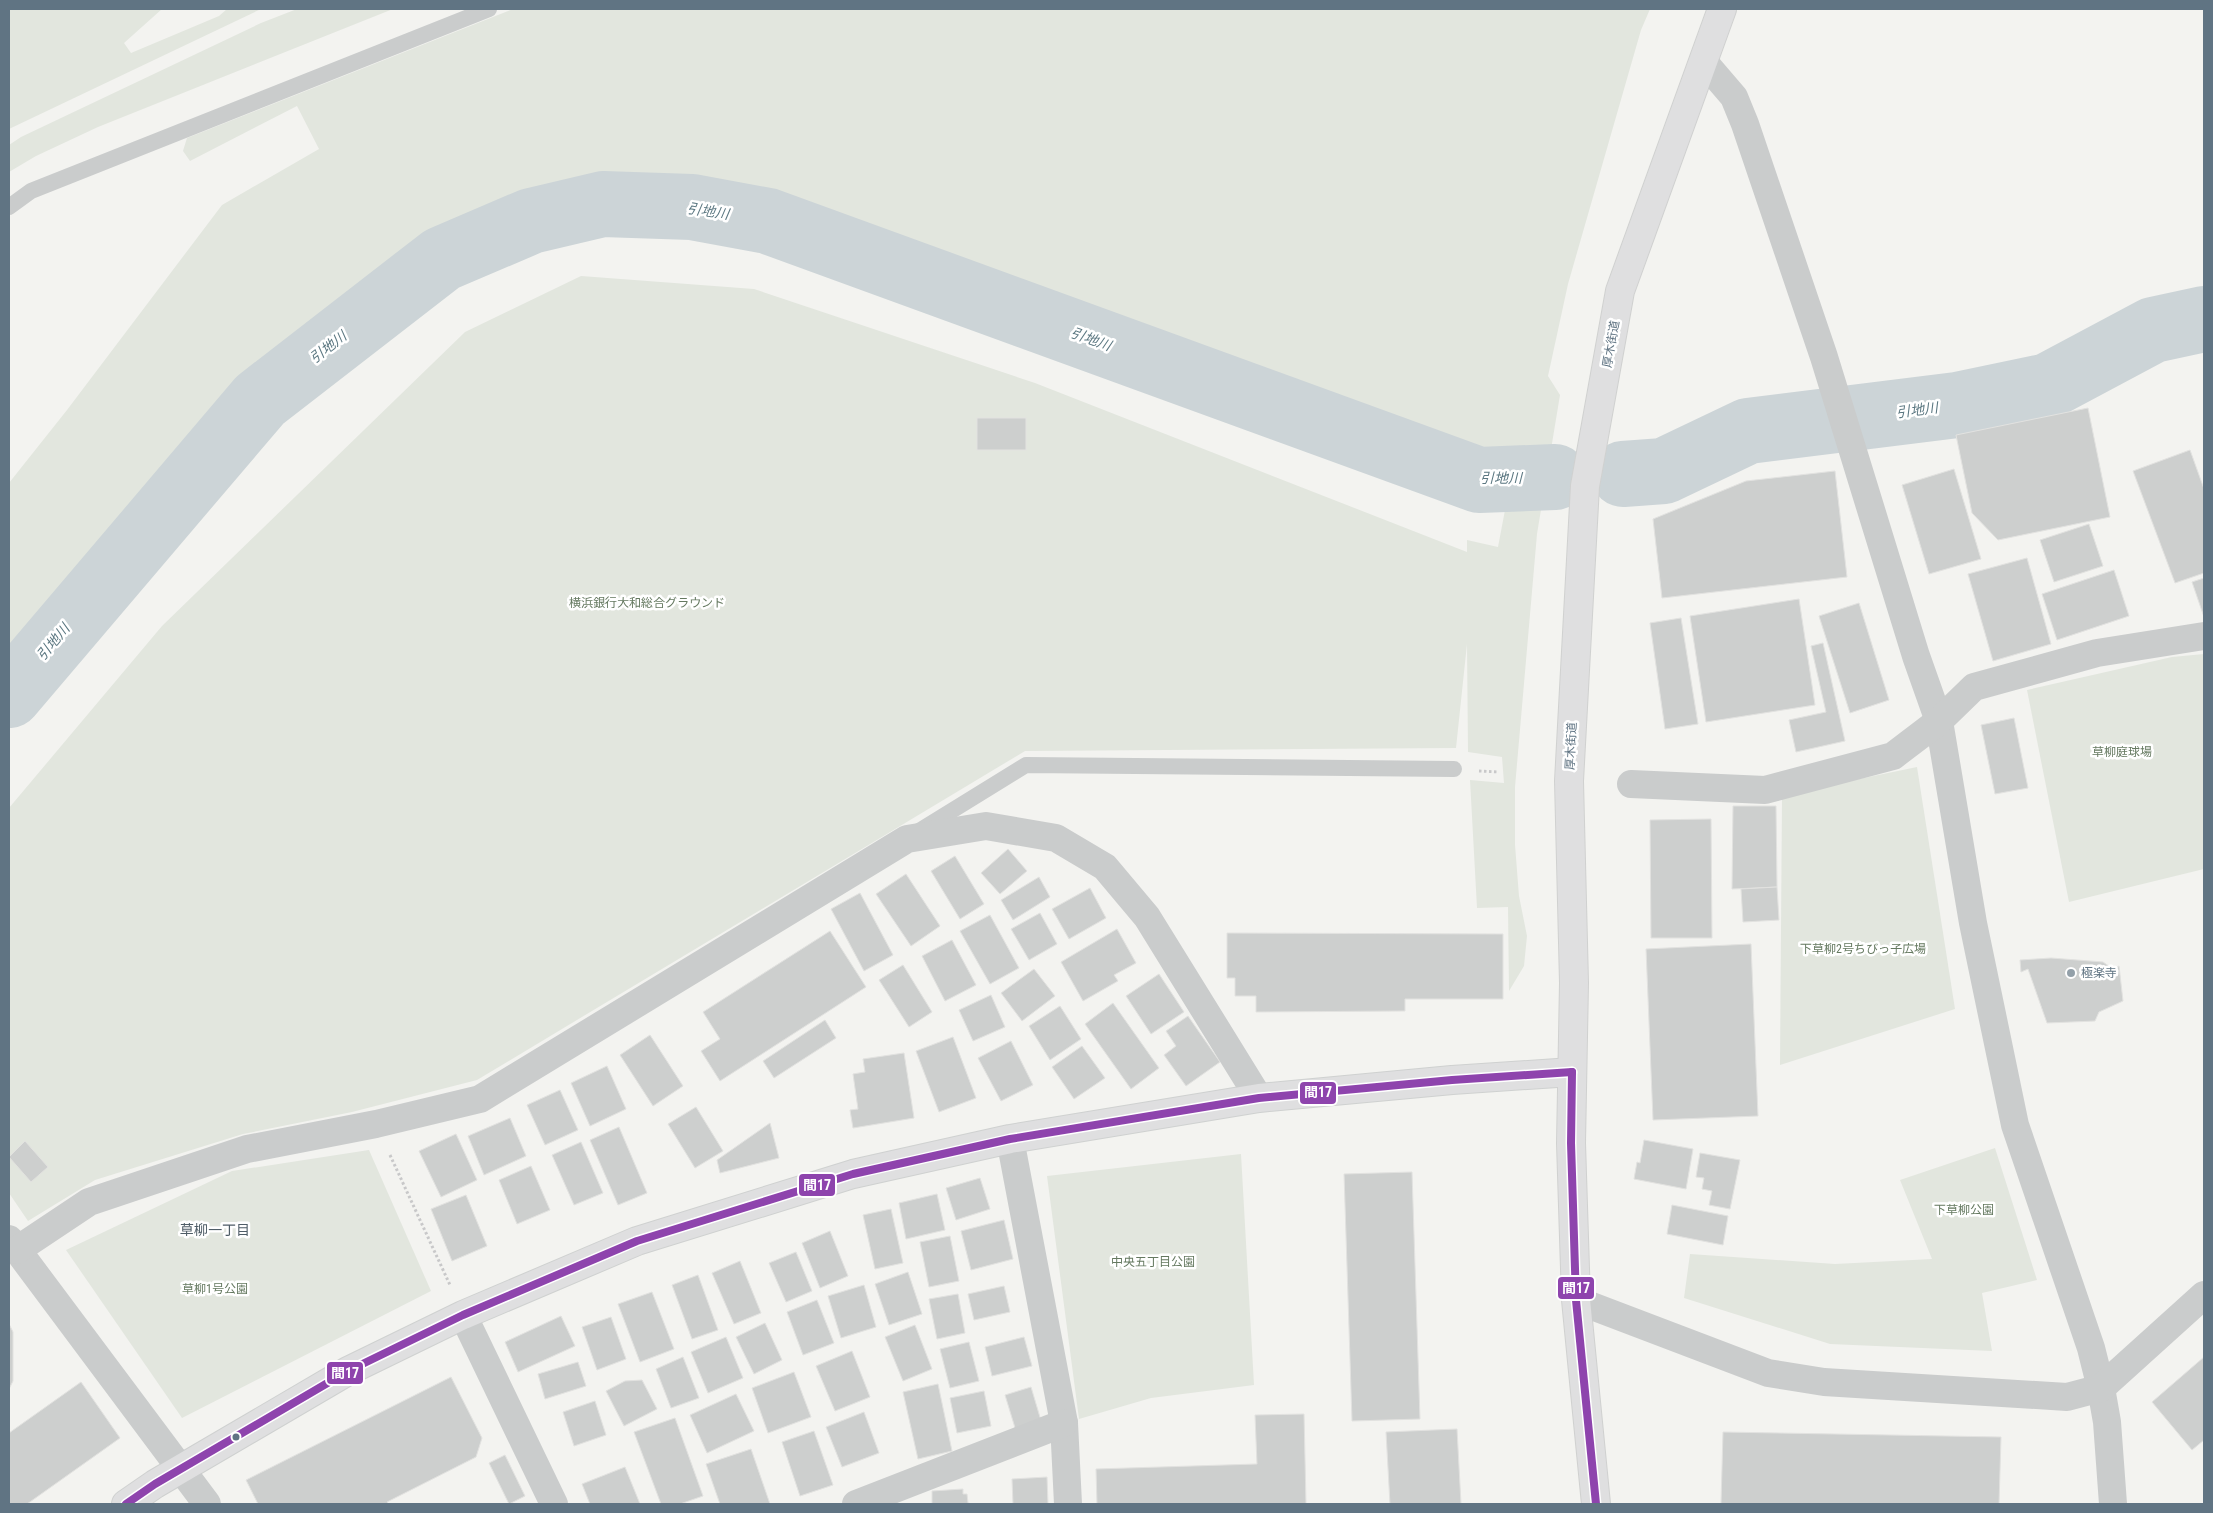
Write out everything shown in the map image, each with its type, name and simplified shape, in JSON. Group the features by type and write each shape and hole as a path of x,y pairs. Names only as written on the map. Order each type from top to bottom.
{"street":[{"name":"厚木街道","path":"1596,1504 1576,1300 1571,1143 1574,984 1569,781 1585,486 1620,291 1722,9"},
{"path":"1704,62 1734,97 1824,357 1916,656 1939,721 1973,923 2015,1125 2091,1348 2101,1388 2107,1422 2112,1504"},
{"path":"1631,784 1765,790 1893,756 1939,721 1974,687 2097,652 2204,636"},
{"path":"206,1504 13,1245 89,1202 248,1149 376,1124 480,1100 907,839 986,826 1056,838 1105,866 1147,917 1259,1098"},
{"path":"126,1504 180,1469 348,1371 464,1315 637,1241 853,1174 1010,1139 1259,1098 1452,1080 1572,1072"},
{"path":"1010,1139 1064,1423 1068,1504"},
{"path":"1576,1300 1768,1373 1824,1382 2067,1397 2101,1388 2204,1295"},
{"path":"464,1315 554,1504"},
{"path":"856,1504 1064,1423"}],"lane":[{"path":"9,207 31,191 489,9"},
{"path":"907,839 1026,765 1454,770"}],"path":[{"path":"376,1124 452,1290"}],"green space":[{"path":"9,9 162,9 124,43 131,53 219,16 227,9 261,9 9,129"},
{"path":"297,9 393,9 98,127 36,156 9,172 9,145 21,137 261,23"},
{"name":"横浜銀行大和総合グラウンド","path":"513,9 1650,9 1641,30 1568,284 1548,376 1560,395 1537,534 1515,787 1515,845 1519,896 1527,936 1524,966 1509,991 1508,907 1477,908 1470,780 1504,783 1502,757 1468,752 1467,644 1456,748 1025,751 477,1080 352,1112 243,1134 95,1180 28,1221 9,1193 9,808 162,626 465,332 581,276 754,289 1035,383 1467,552 1467,540 1498,547 1509,489 1370,420 1284,383 1143,331 1071,308 709,201 652,191 609,191 560,197 516,208 463,235 395,282 299,357 204,446 9,673 9,483 67,410 222,205 319,149 297,106 190,161 183,151 187,138"},
{"name":"草柳庭球場","path":"2204,654 2204,869 2069,902 2027,690 2172,657"},
{"name":"下草柳2号ちびっ子広場","path":"1917,767 1955,1009 1780,1065 1782,795"},
{"name":"下草柳公園","path":"1995,1148 2037,1280 1982,1293 1992,1351 1830,1344 1684,1298 1690,1254 1835,1264 1932,1259 1900,1180"},
{"name":"草柳1号公園","path":"369,1150 431,1291 182,1418 66,1250 232,1171"},
{"name":"中央五丁目公園","path":"1241,1154 1254,1385 1151,1398 1079,1419 1047,1176"}],"building":[{"path":"2088,408 2110,517 1998,540 1972,513 1956,435"},
{"path":"977,418 1026,418 1026,450 977,450"},
{"path":"2190,450 2204,489 2204,573 2175,583 2133,471"},
{"path":"1954,469 1981,559 1929,574 1902,485"},
{"path":"1835,471 1847,577 1662,598 1653,519 1746,481"},
{"path":"2089,524 2103,566 2054,582 2040,540"},
{"path":"2027,558 2051,644 1993,661 1968,574"},
{"path":"2114,570 2129,616 2057,640 2042,594"},
{"path":"2204,578 2204,617 2192,582"},
{"path":"1799,599 1815,705 1706,722 1690,616"},
{"path":"1859,603 1889,700 1850,713 1819,616"},
{"path":"1681,618 1698,724 1665,729 1650,623"},
{"path":"1823,643 1845,741 1796,752 1789,720 1826,712 1811,646"},
{"path":"2014,718 2028,788 1995,794 1981,725"},
{"path":"1733,806 1776,806 1777,887 1732,889"},
{"path":"1711,819 1712,938 1651,938 1650,820"},
{"path":"1008,849 1027,871 1000,894 981,873"},
{"path":"955,856 984,904 960,919 931,871"},
{"path":"906,874 940,926 911,946 876,894"},
{"path":"1039,877 1050,897 1013,920 1001,900"},
{"path":"1777,887 1779,920 1743,922 1741,889"},
{"path":"1090,888 1106,918 1069,939 1052,909"},
{"path":"860,893 893,955 864,971 831,909"},
{"path":"1040,913 1057,944 1029,960 1011,929"},
{"path":"990,915 1019,968 990,984 960,931"},
{"path":"1117,929 1136,963 1114,975 1118,981 1083,1001 1061,962"},
{"path":"830,931 866,987 720,1081 701,1051 720,1039 703,1012"},
{"path":"1227,933 1503,934 1503,999 1405,999 1405,1011 1256,1012 1256,996 1235,996 1235,978 1227,978"},
{"path":"952,940 976,985 945,1001 922,956"},
{"path":"1751,944 1758,1116 1653,1120 1646,949"},
{"path":"2051,958 2103,962 2113,969 2119,966 2123,1001 2099,1012 2095,1021 2047,1023 2028,969 2021,972 2020,960"},
{"path":"903,965 932,1012 909,1027 879,980"},
{"path":"1034,969 1055,996 1022,1021 1001,993"},
{"path":"1159,974 1184,1012 1151,1034 1126,996"},
{"path":"991,995 1005,1027 973,1041 959,1010"},
{"path":"1113,1003 1159,1068 1131,1089 1085,1024"},
{"path":"1060,1006 1081,1039 1050,1060 1029,1026"},
{"path":"1188,1016 1220,1062 1186,1086 1164,1055 1176,1046 1166,1031"},
{"path":"825,1020 836,1038 774,1078 763,1061"},
{"path":"650,1035 683,1086 653,1106 620,1055"},
{"path":"953,1037 976,1098 939,1112 916,1051"},
{"path":"1011,1041 1033,1085 1001,1101 978,1058"},
{"path":"1082,1046 1105,1078 1074,1099 1052,1067"},
{"path":"904,1053 914,1118 853,1128 850,1110 858,1109 853,1074 865,1072 863,1059"},
{"path":"607,1066 626,1109 590,1126 571,1083"},
{"path":"560,1090 578,1130 545,1145 527,1105"},
{"path":"696,1107 723,1151 695,1168 668,1124"},
{"path":"510,1118 526,1156 484,1175 468,1136"},
{"path":"770,1123 779,1158 720,1173 717,1160"},
{"path":"619,1127 647,1193 618,1205 590,1140"},
{"path":"456,1134 477,1180 441,1197 419,1151"},
{"path":"1644,1140 1693,1149 1686,1189 1634,1179 1637,1162 1640,1163"},
{"path":"25,1141 48,1167 31,1182 9,1157"},
{"path":"581,1142 603,1193 574,1205 552,1155"},
{"path":"1700,1153 1740,1160 1730,1209 1709,1205 1712,1191 1702,1189 1704,1178 1696,1177"},
{"path":"531,1166 550,1210 517,1224 499,1180"},
{"path":"1412,1172 1420,1419 1352,1421 1344,1174"},
{"path":"980,1178 990,1209 956,1220 946,1188"},
{"path":"937,1194 945,1230 906,1239 899,1203"},
{"path":"466,1195 487,1246 452,1261 431,1209"},
{"path":"1672,1205 1728,1216 1723,1245 1667,1234"},
{"path":"891,1209 903,1263 875,1269 863,1215"},
{"path":"1004,1220 1013,1259 971,1270 961,1231"},
{"path":"830,1231 848,1276 820,1288 802,1243"},
{"path":"950,1236 959,1281 929,1287 920,1242"},
{"path":"796,1252 812,1291 786,1302 769,1263"},
{"path":"740,1261 761,1313 734,1324 712,1273"},
{"path":"908,1272 922,1314 889,1325 875,1284"},
{"path":"698,1275 718,1330 692,1339 672,1285"},
{"path":"864,1285 876,1327 841,1338 828,1296"},
{"path":"1004,1286 1010,1312 974,1320 968,1294"},
{"path":"652,1292 674,1349 640,1362 618,1304"},
{"path":"958,1294 965,1333 937,1339 929,1299"},
{"path":"817,1300 834,1343 803,1355 787,1312"},
{"path":"561,1316 575,1346 518,1372 505,1342"},
{"path":"611,1317 626,1359 597,1370 582,1327"},
{"path":"765,1323 782,1360 754,1374 736,1337"},
{"path":"9,1324 13,1332 13,1381 9,1389"},
{"path":"915,1325 932,1369 903,1381 885,1337"},
{"path":"726,1337 743,1378 708,1393 691,1352"},
{"path":"1024,1337 1032,1366 992,1376 985,1347"},
{"path":"969,1342 979,1381 950,1388 940,1349"},
{"path":"852,1351 870,1397 835,1411 816,1366"},
{"path":"683,1357 699,1398 671,1408 656,1369"},
{"path":"2204,1357 2204,1440 2192,1450 2152,1402"},
{"path":"578,1362 586,1386 545,1399 538,1374"},
{"path":"794,1372 811,1417 768,1433 752,1388"},
{"path":"451,1377 482,1438 476,1457 387,1502 389,1504 258,1504 246,1480"},
{"path":"642,1380 657,1409 624,1426 606,1391 625,1381"},
{"path":"81,1382 120,1438 27,1504 9,1504 9,1433"},
{"path":"938,1384 952,1451 918,1459 903,1392"},
{"path":"1031,1387 1042,1424 1016,1431 1005,1395"},
{"path":"984,1391 991,1426 957,1433 950,1398"},
{"path":"736,1394 754,1431 707,1453 690,1415"},
{"path":"595,1401 606,1435 574,1446 563,1412"},
{"path":"864,1412 879,1453 842,1467 826,1427"},
{"path":"1304,1414 1306,1504 1097,1504 1096,1469 1257,1464 1255,1415"},
{"path":"675,1418 703,1496 680,1504 661,1504 634,1432"},
{"path":"1457,1429 1461,1504 1390,1504 1386,1432"},
{"path":"814,1431 833,1485 800,1496 782,1442"},
{"path":"1723,1432 2001,1437 1999,1504 1721,1504"},
{"path":"751,1449 770,1504 720,1504 706,1464"},
{"path":"505,1455 525,1496 509,1504 489,1463"},
{"path":"625,1467 640,1504 590,1504 582,1484"},
{"path":"1047,1477 1048,1504 1013,1504 1012,1479"},
{"path":"963,1489 963,1494 967,1494 968,1503 972,1504 932,1504 932,1491"}],"waterway":[{"name":"引地川","path":"9,695 260,400 442,259 531,221 603,204 692,207 768,221 1479,480 1555,477"},
{"name":"引地川","path":"1623,474 1664,471 1748,431 1957,405 2048,386 2153,330 2204,319"}],"transit line":[{"name":"間17","path":"1572,1072 1571,1143 1576,1300 1596,1504"},
{"name":"間17","path":"126,1504 155,1484 348,1371 463,1315 637,1241 853,1174 1010,1139 1259,1098 1452,1080 1572,1072"}],"place":[{"name":"極楽寺","path":"2071,973"}],"district":[{"name":"草柳一丁目","path":"215,1230"}]}
